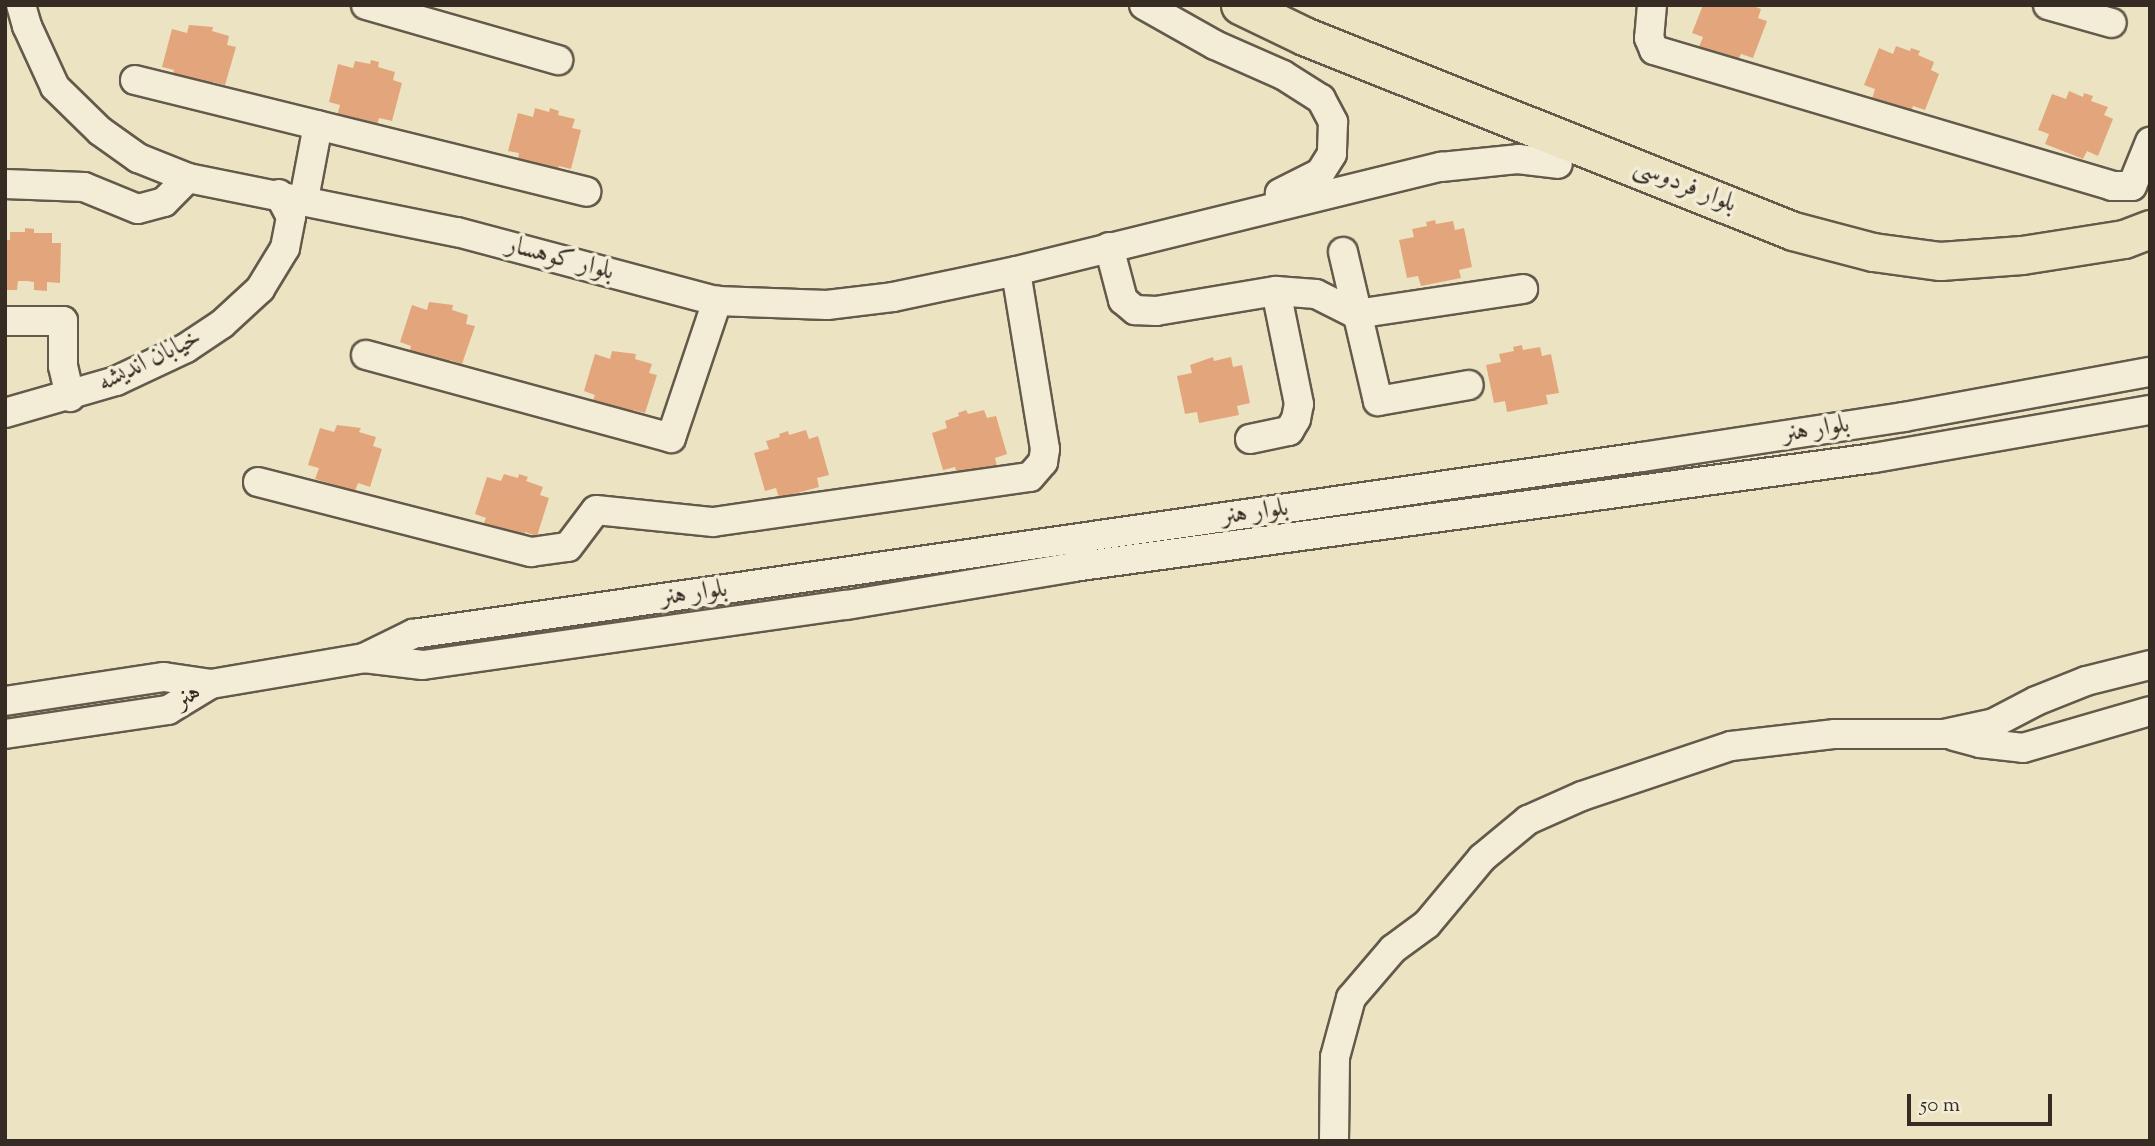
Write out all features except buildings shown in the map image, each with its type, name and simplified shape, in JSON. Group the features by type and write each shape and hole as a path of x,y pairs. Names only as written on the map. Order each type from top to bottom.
{"main road":[{"name":"بلوار فردوسی","path":"1240,5 1304,36 1793,230 1873,252 1940,261 2022,255 2124,239 2150,229"}],"street":[{"path":"366,5 558,60"},
{"path":"1144,5 1215,45 1293,81 1321,99 1333,122 1332,154 1320,173 1295,188 1179,230"},
{"path":"1652,5 1649,38 1654,50 2112,186 2132,186 2150,142"},
{"path":"2048,5 2112,23"},
{"name":"بلوار کوهسار","path":"18,8 55,87 100,131 138,158 188,178 457,232 717,302 827,305 893,297 1016,271 1179,230"},
{"path":"135,80 586,192"},
{"path":"291,197 318,125"},
{"path":"1179,230 1441,167 1518,159 1558,164"},
{"path":"5,184 83,187 138,209 164,202 188,178"},
{"name":"خیابان اندیشه","path":"5,413 116,382 186,348 222,324 260,289 285,248 290,227 291,197"},
{"path":"1109,247 1123,300 1135,310 1156,311 1276,291 1315,294 1356,314 1523,289"},
{"path":"1343,252 1378,401 1469,385"},
{"path":"258,482 531,552 568,547 596,510 713,522 1030,477 1043,462 1045,449 1016,271"},
{"path":"1250,439 1289,431 1296,419 1299,404 1276,291"},
{"path":"366,355 671,438 717,302"},
{"path":"5,321 63,321 63,366 70,397"},
{"name":"بلوار هنر","path":"364,658 413,634 1642,457 1904,417 2150,372"},
{"name":"بلوار هنر","path":"211,684 364,658 423,665 847,605 1073,567 1874,458 2150,410"},
{"path":"1334,1141 1335,1057 1351,998 1393,949 1427,924 1482,858 1528,820 1582,796 1731,746 1835,734 1944,734 1994,723 2036,701 2086,681 2150,665"},
{"name":"هنر","path":"5,701 164,677 211,684"},
{"name":"هنر","path":"5,734 168,710 211,684"},
{"path":"1944,734 1980,743 2023,748 2150,711"}]}
